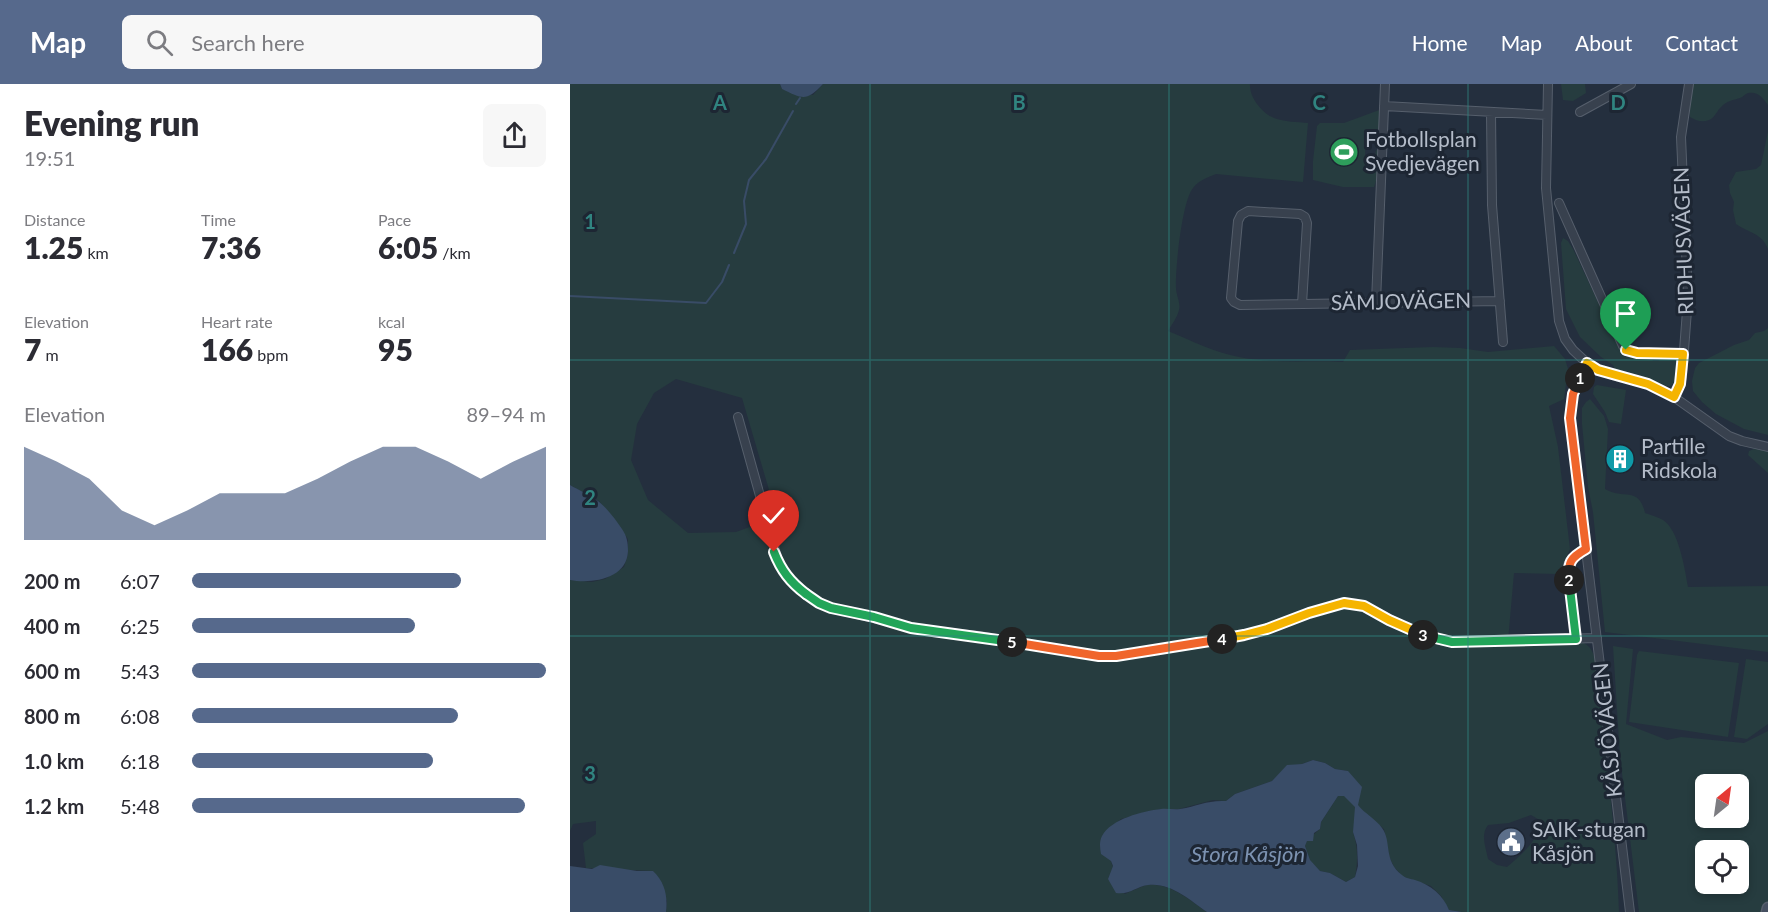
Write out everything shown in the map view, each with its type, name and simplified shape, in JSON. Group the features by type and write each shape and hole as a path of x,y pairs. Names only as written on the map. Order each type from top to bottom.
{"street":[{"path":"1376,302 1385,84"},
{"path":"1548,84 1546,188 1559,321 1565,339 1572,350 1598,370 1648,384 1674,397 1729,436 1768,447"},
{"path":"1580,112 1631,84"},
{"name":"RIDHUSVÄGEN","path":"1674,397 1680,384 1688,297 1681,137 1689,84"},
{"path":"1384,106 1547,115"},
{"path":"1491,112 1492,205 1503,342"},
{"path":"1559,202 1626,350 1637,353 1683,354"},
{"name":"SÄMJOVÄGEN","path":"1302,304 1307,223 1305,217 1300,214 1244,212 1238,221 1232,300 1240,305 1500,301"},
{"name":"KÅSJÖVÄGEN","path":"1587,363 1573,394 1570,418 1630,912"},
{"path":"738,417 779,564 784,574 795,586 819,603 831,608 928,631 979,636 1099,656 1116,656 1244,635 1344,603 1364,606 1415,632 1452,642 1597,638"},
{"name":"KÅSJÖVÄGEN","path":"1576,639 1568,566 1575,556 1586,549"}],"green space":[{"path":"570,84 780,84 782,89 813,95 823,84 1250,84 1254,99 1269,116 1308,123 1303,182 1216,174 1193,188 1186,207 1178,252 1176,291 1179,310 1168,331 1221,353 1265,360 1343,362 1350,350 1433,347 1488,352 1554,346 1565,359 1568,369 1564,399 1549,406 1558,447 1570,549 1559,574 1514,573 1508,641 1582,642 1592,650 1595,658 1612,816 1619,912 1462,912 1449,910 1441,896 1431,886 1403,877 1394,867 1389,856 1384,829 1363,812 1353,832 1357,854 1355,877 1346,882 1330,873 1320,871 1309,860 1305,846 1307,840 1320,829 1321,822 1338,796 1344,796 1348,771 1335,769 1313,760 1287,766 1272,781 1235,794 1226,801 1213,800 1179,809 1161,809 1121,819 1102,836 1113,867 1108,879 1125,894 1147,885 1163,886 1186,897 1207,912 666,912 667,901 653,871 586,868 583,843 596,834 596,821 573,824 570,831 570,580 592,582 605,579 624,567 628,554 628,539 599,501 570,485","holes":["676,379 742,398 777,517 736,532 688,533 648,500 631,460 637,424 654,393","1531,815 1543,822 1533,842 1524,852 1507,867 1497,865 1488,859 1484,837 1488,825 1509,823"]},
{"path":"1561,84 1585,84 1586,93 1573,101 1563,100"},
{"path":"1692,84 1768,84 1768,105 1757,94 1748,93 1724,104 1711,119 1699,121 1690,117 1689,102"},
{"path":"1382,109 1379,143 1377,143 1377,137 1366,137 1365,155 1375,157 1376,150 1378,151 1377,178 1374,187 1343,187 1313,180 1317,126 1320,123 1344,123"},
{"path":"1768,131 1768,249 1759,236 1736,224 1734,202 1729,185 1736,172 1756,169 1761,165"},
{"path":"1563,238 1573,249 1625,357 1651,356 1653,361 1659,361 1661,356 1674,358 1680,362 1679,376 1670,386 1615,369 1580,337 1566,309 1561,243"},
{"path":"1768,328 1768,435 1744,429 1716,414 1693,391 1692,381 1695,368 1699,363 1749,340 1755,333"},
{"path":"1597,385 1626,390 1621,424 1609,422 1593,394 1594,387"},
{"path":"1590,399 1604,416 1608,429 1605,489 1635,496 1639,499 1645,513 1669,525 1677,541 1688,587 1768,586 1768,652 1605,632 1582,424 1582,408"},
{"path":"1768,450 1768,473 1748,455 1749,451"},
{"path":"1613,646 1633,649 1626,724 1667,740 1681,737 1744,743 1768,731 1768,912 1639,912 1620,757"},
{"path":"1639,651 1739,663 1728,737 1629,722"},
{"path":"1746,659 1768,662 1768,724 1747,739 1734,737"}],"water":[{"path":"780,84 823,84 812,94 800,97 782,89"},
{"path":"570,485 601,504 625,534 628,548 626,560 615,574 598,580 570,580"},
{"name":"Stora Kåsjön","path":"1313,760 1335,769 1348,771 1362,787 1358,805 1377,822 1385,833 1392,864 1396,869 1405,877 1431,888 1440,895 1449,910 1462,912 1207,912 1164,886 1148,885 1125,893 1116,893 1108,879 1113,866 1111,861 1101,854 1100,847 1102,836 1112,825 1145,812 1226,801 1235,794 1272,781 1287,765 1302,764","holes":["1338,796 1344,796 1355,807 1353,832 1357,845 1358,866 1355,877 1346,882 1330,873 1320,871 1310,860 1305,846 1307,841 1313,841 1314,833 1320,829 1321,822"]},
{"path":"600,865 653,871 665,890 666,912 570,912 570,866 592,869"}],"waterway":[{"path":"796,104 800,98"},
{"path":"734,253 746,224 744,201 749,180 766,159 793,111"},
{"path":"570,296 706,303 722,282 729,265"}],"place":[{"name":"Fotbollsplan Svedjevägen","path":"1344,152"},
{"name":"Partille Ridskola","path":"1620,459"},
{"name":"SAIK-stugan Kåsjön","path":"1511,842"}],"route":[{"path":"774,552 784,574 795,586 819,603 831,608 928,631 979,636 1099,656 1116,656 1244,635 1344,603 1364,606 1415,632 1452,642 1576,639 1568,566 1575,556 1586,549 1570,418 1573,394 1587,363 1598,370 1648,384 1674,397 1682,377 1683,354 1637,353 1626,350"}]}
